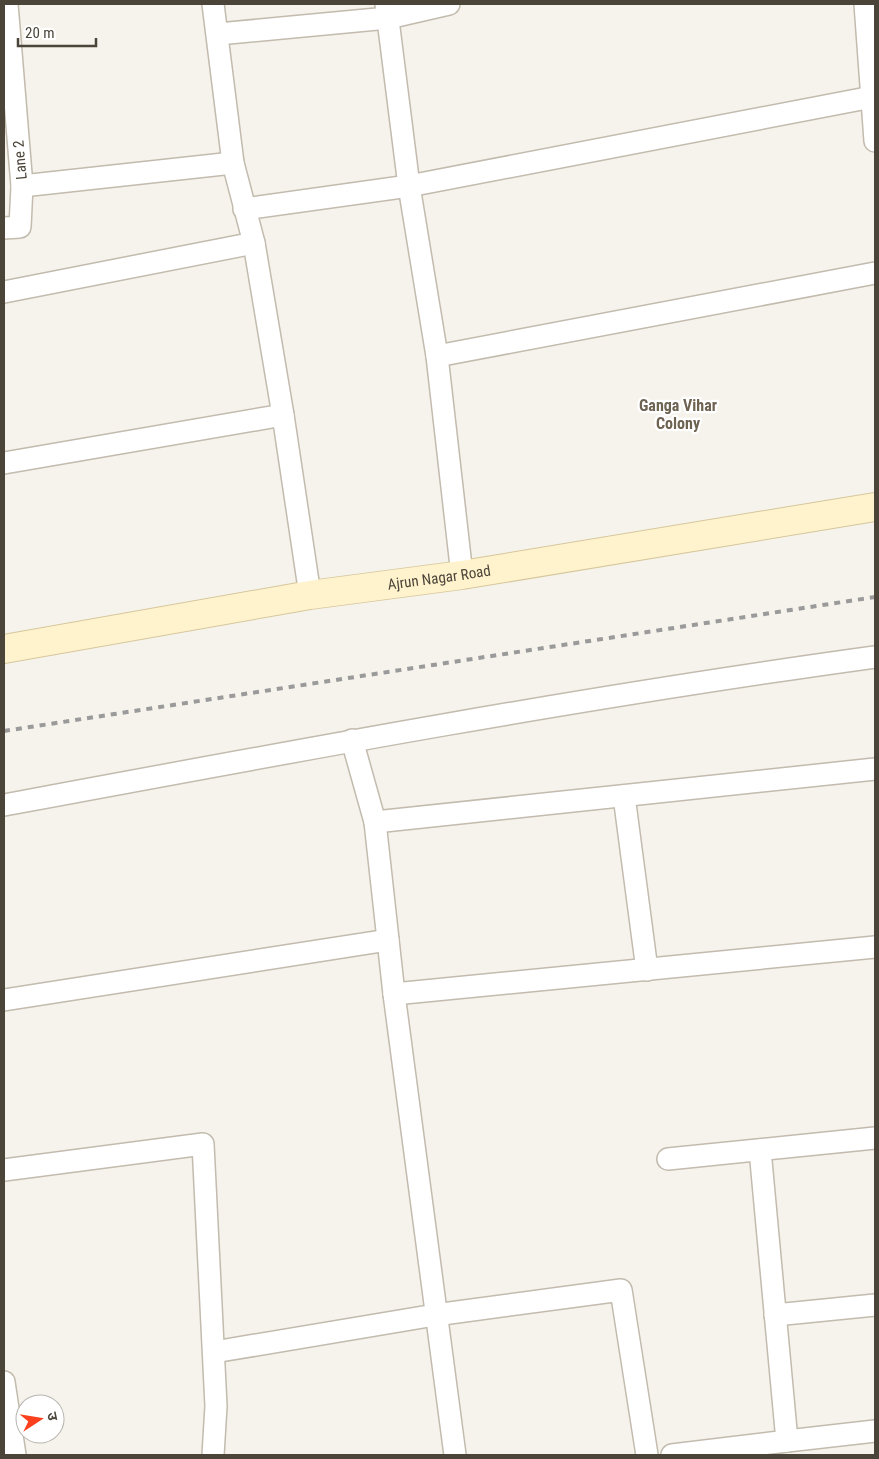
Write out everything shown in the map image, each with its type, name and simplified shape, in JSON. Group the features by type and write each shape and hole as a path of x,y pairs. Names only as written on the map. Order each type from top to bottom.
{"street":[{"name":"Lane 2","path":"7,4 22,186 12,228"},
{"path":"213,4 233,163 254,243 284,415 310,595"},
{"path":"218,34 449,4"},
{"path":"865,4 875,142"},
{"path":"387,11 408,186 437,356 462,575"},
{"path":"244,209 408,186 872,97"},
{"path":"22,186 233,163"},
{"path":"4,292 254,243"},
{"path":"437,356 875,273"},
{"path":"4,463 284,415"},
{"name":"Ajrun Nagar Road","path":"4,649 310,595 462,575 875,507"},
{"path":"4,804 352,740 721,678 875,657"},
{"path":"352,740 375,822 394,994 455,1455"},
{"path":"375,822 875,768"},
{"path":"624,796 647,970"},
{"path":"4,1000 388,940"},
{"path":"394,994 875,947"},
{"path":"668,1159 875,1138"},
{"path":"4,1170 204,1144 216,1406 213,1455"},
{"path":"760,1150 787,1441"},
{"path":"214,1352 435,1315 621,1290 648,1455"},
{"path":"775,1315 875,1305"},
{"path":"4,1382 16,1455"},
{"path":"672,1455 875,1431"}],"railway":[{"path":"4,731 875,597"}],"district":[{"name":"Ganga Vihar Colony","path":"678,414"}]}
